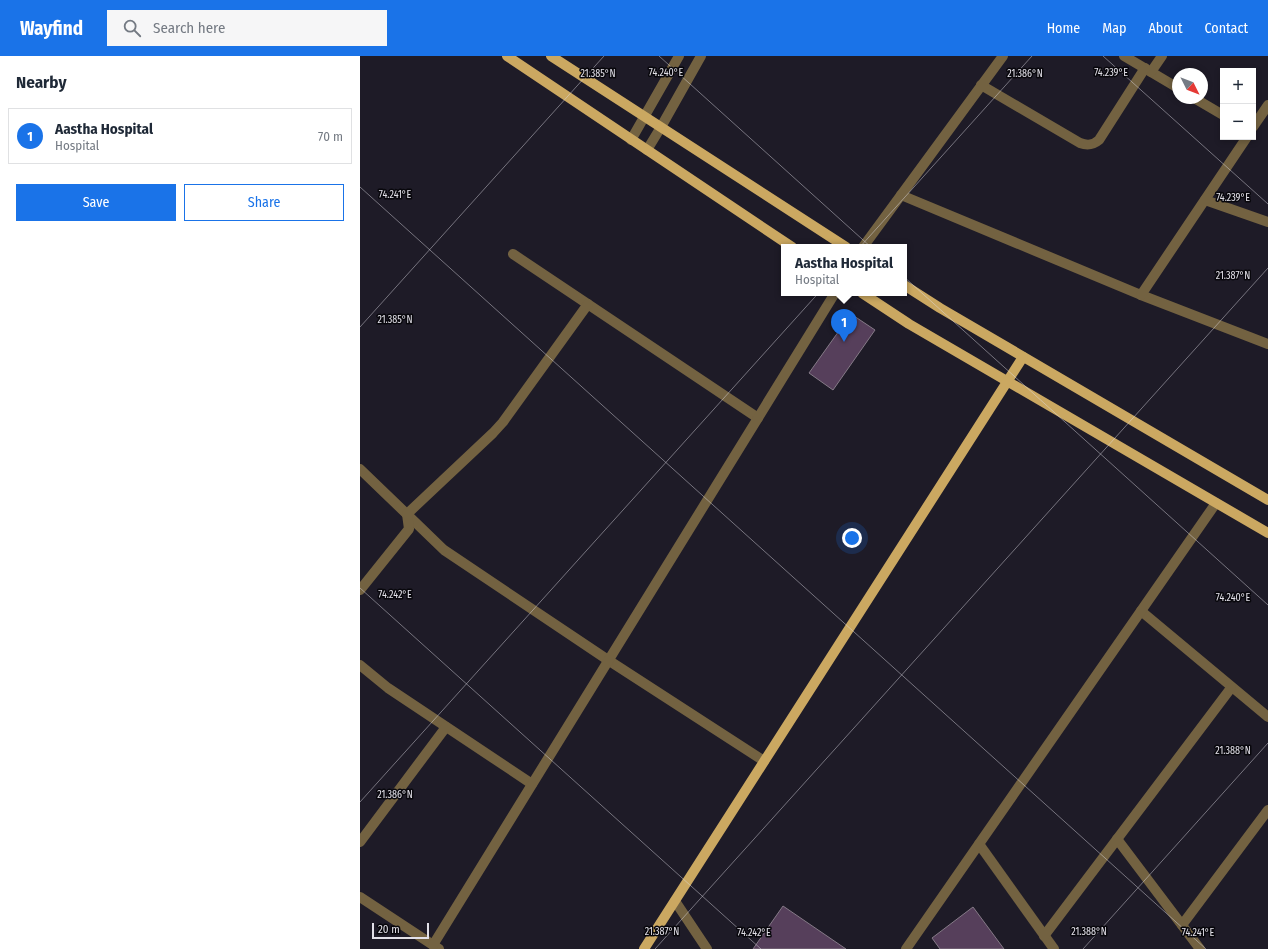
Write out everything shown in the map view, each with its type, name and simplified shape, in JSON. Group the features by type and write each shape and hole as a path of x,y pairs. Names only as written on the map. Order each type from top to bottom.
{"main road":[{"path":"507,56 788,244"},
{"path":"551,56 841,244"},
{"path":"907,287 1023,357 1268,500"},
{"path":"867,296 910,324 1268,533"},
{"path":"644,949 1023,357"}],"street":[{"path":"631,140 679,56"},
{"path":"647,150 701,56"},
{"path":"865,244 1003,56"},
{"path":"1124,56 1172,84"},
{"path":"981,86 1080,143 1093,145 1099,140 1148,70 1162,56"},
{"path":"1204,104 1220,113"},
{"path":"1256,123 1268,105"},
{"path":"1141,295 1244,140"},
{"path":"901,195 1141,295 1268,344"},
{"path":"1205,200 1268,222"},
{"path":"513,254 758,418"},
{"path":"360,897 436,947 532,784 833,296"},
{"path":"407,514 503,422 588,304"},
{"path":"360,469 444,550 764,762"},
{"path":"906,949 1216,503"},
{"path":"360,590 409,529 407,514"},
{"path":"1141,611 1268,717"},
{"path":"360,666 388,688 532,784"},
{"path":"1044,936 1232,688"},
{"path":"360,842 446,727"},
{"path":"1182,925 1268,810"},
{"path":"1117,839 1200,949"},
{"path":"979,844 1054,949"},
{"path":"675,901 707,949"}],"building":[{"path":"851,314 875,330 833,390 809,373"},
{"path":"783,906 846,949 753,949"},
{"path":"973,907 1004,949 940,949 932,938"}],"place":[{"name":"Aastha Hospital","path":"844,342"}]}
